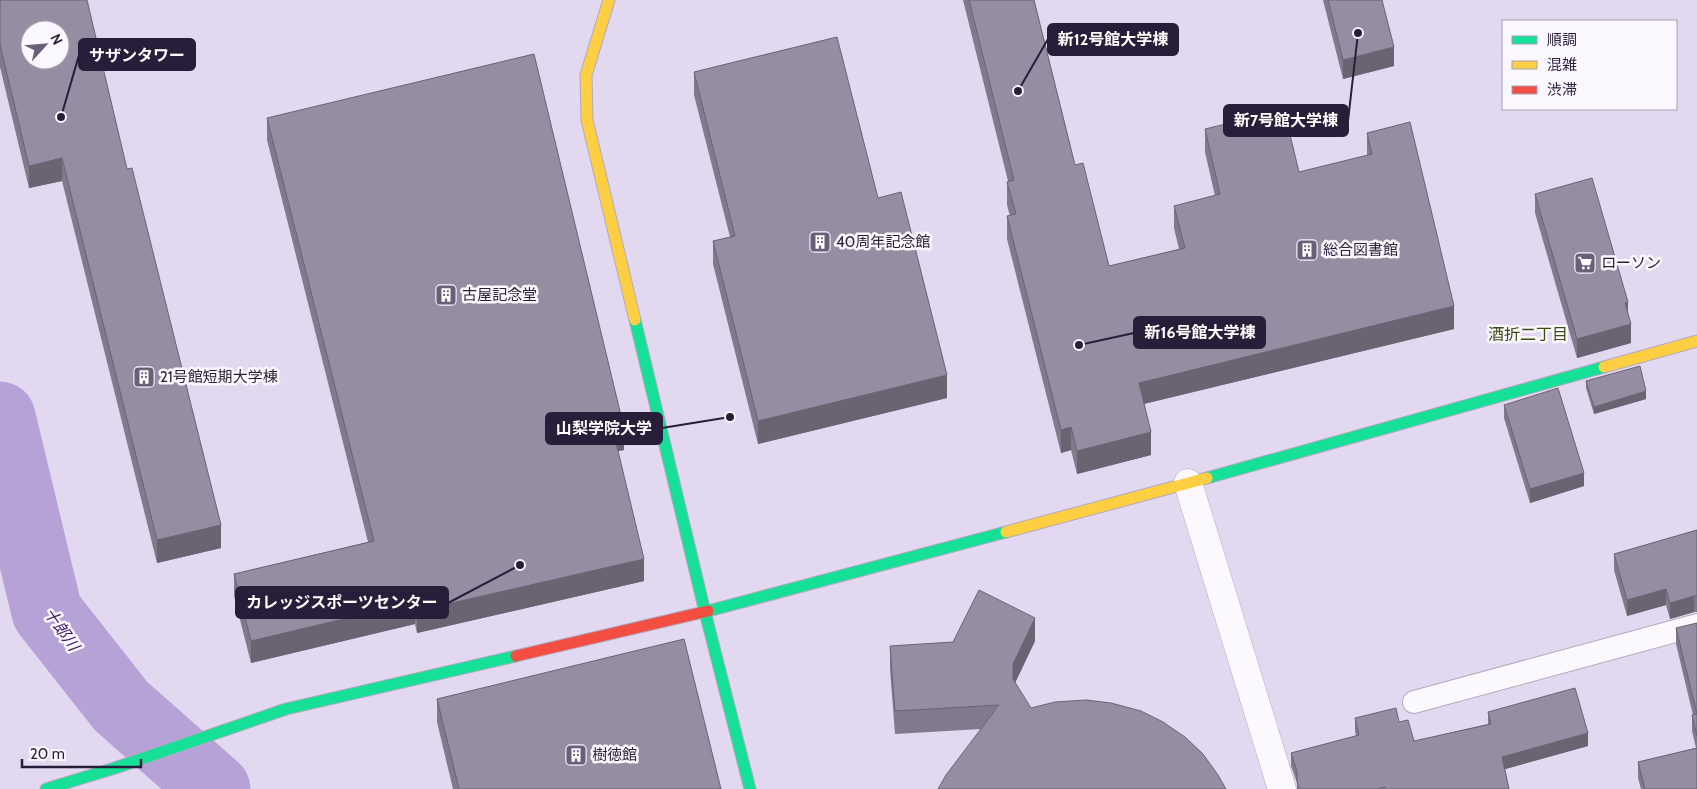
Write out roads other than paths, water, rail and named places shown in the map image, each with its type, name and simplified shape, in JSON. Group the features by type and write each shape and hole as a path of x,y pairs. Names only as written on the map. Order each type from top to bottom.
{"street":[{"path":"609,0 586,76 587,120 705,612 750,789"},
{"path":"46,789 115,768 286,709 705,612 1188,483 1697,341"},
{"path":"1188,483 1282,789"}],"lane":[{"path":"1414,702 1697,625"}],"waterway":[{"name":"十郎川","path":"0,417 47,612 121,706 215,789"}],"place":[{"name":"新7号館大学棟","path":"1358,33"},
{"name":"新12号館大学棟","path":"1018,91"},
{"name":"サザンタワー","path":"61,117"},
{"name":"40周年記念館","path":"820,242"},
{"name":"総合図書館","path":"1307,250"},
{"name":"ローソン","path":"1585,263"},
{"name":"古屋記念堂","path":"446,295"},
{"name":"新16号館大学棟","path":"1079,345"},
{"name":"21号館短期大学棟","path":"144,377"},
{"name":"山梨学院大学","path":"730,417"},
{"name":"カレッジスポーツセンター","path":"520,565"},
{"name":"樹徳館","path":"576,755"}],"district":[{"name":"酒折二丁目","path":"1528,334"}]}
